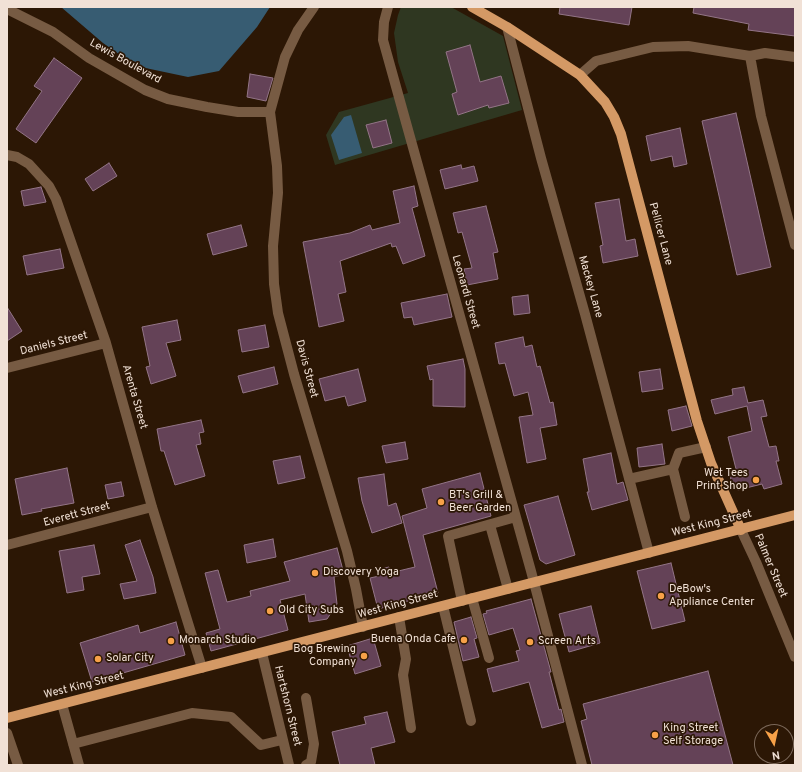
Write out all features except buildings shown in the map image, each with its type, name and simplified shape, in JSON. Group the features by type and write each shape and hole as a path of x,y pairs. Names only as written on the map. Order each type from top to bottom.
{"main road":[{"name":"Pellicer Lane","path":"472,7 507,27 580,75 605,102 614,117 621,134 706,447 724,494 741,530"},
{"name":"West King Street","path":"7,718 795,515"}],"street":[{"path":"270,112 285,56 298,30 314,7"},
{"name":"Leonardi Street","path":"388,7 384,22 383,40 534,582 582,765"},
{"name":"Lewis Boulevard","path":"7,8 53,32 89,58 145,90 168,98 207,107 238,112 270,112"},
{"name":"Mackey Lane","path":"507,27 541,158 650,553"},
{"path":"580,75 596,61 653,48 688,46 750,56 765,54 795,56"},
{"path":"750,56 761,116 795,245"},
{"name":"Davis Street","path":"270,112 277,166 277,213 273,246 274,284 278,313 294,374 347,551 363,627"},
{"name":"Arenta Street","path":"7,155 17,157 29,164 49,186 56,200 106,343 152,507 202,668"},
{"name":"Daniels Street","path":"7,368 106,343"},
{"path":"685,517 673,469 678,453 706,447"},
{"path":"630,479 673,469"},
{"name":"Everett Street","path":"7,545 152,507"},
{"path":"462,601 448,536 516,517"},
{"path":"490,525 508,589"},
{"name":"Palmer Street","path":"741,530 756,562 795,657"},
{"path":"472,598 489,658"},
{"path":"443,606 471,721"},
{"path":"399,617 406,659 403,675 411,728"},
{"name":"Hartshorn Street","path":"262,653 282,740 290,765"},
{"path":"306,698 314,744 311,764"},
{"path":"62,704 79,765"},
{"path":"73,744 192,713 231,717 261,745 282,740"},
{"path":"7,733 14,762"}],"green space":[{"path":"401,7 451,7 503,36 522,110 335,165 326,135 339,112 408,93 398,62 394,33"}],"water":[{"path":"61,7 270,7 257,27 219,71 188,77 136,66 103,43"},
{"path":"351,115 362,153 339,160 331,135 344,117"}],"place":[{"name":"Wet Tees Print Shop","path":"756,480"},
{"name":"BT's Grill & Beer Garden","path":"441,502"},
{"name":"Discovery Yoga","path":"315,573"},
{"name":"DeBow's Appliance Center","path":"661,596"},
{"name":"Old City Subs","path":"270,611"},
{"name":"Buena Onda Cafe","path":"464,640"},
{"name":"Monarch Studio","path":"171,641"},
{"name":"Screen Arts","path":"530,642"},
{"name":"Bog Brewing Company","path":"364,656"},
{"name":"Solar City","path":"98,659"},
{"name":"King Street Self Storage","path":"655,735"}]}
